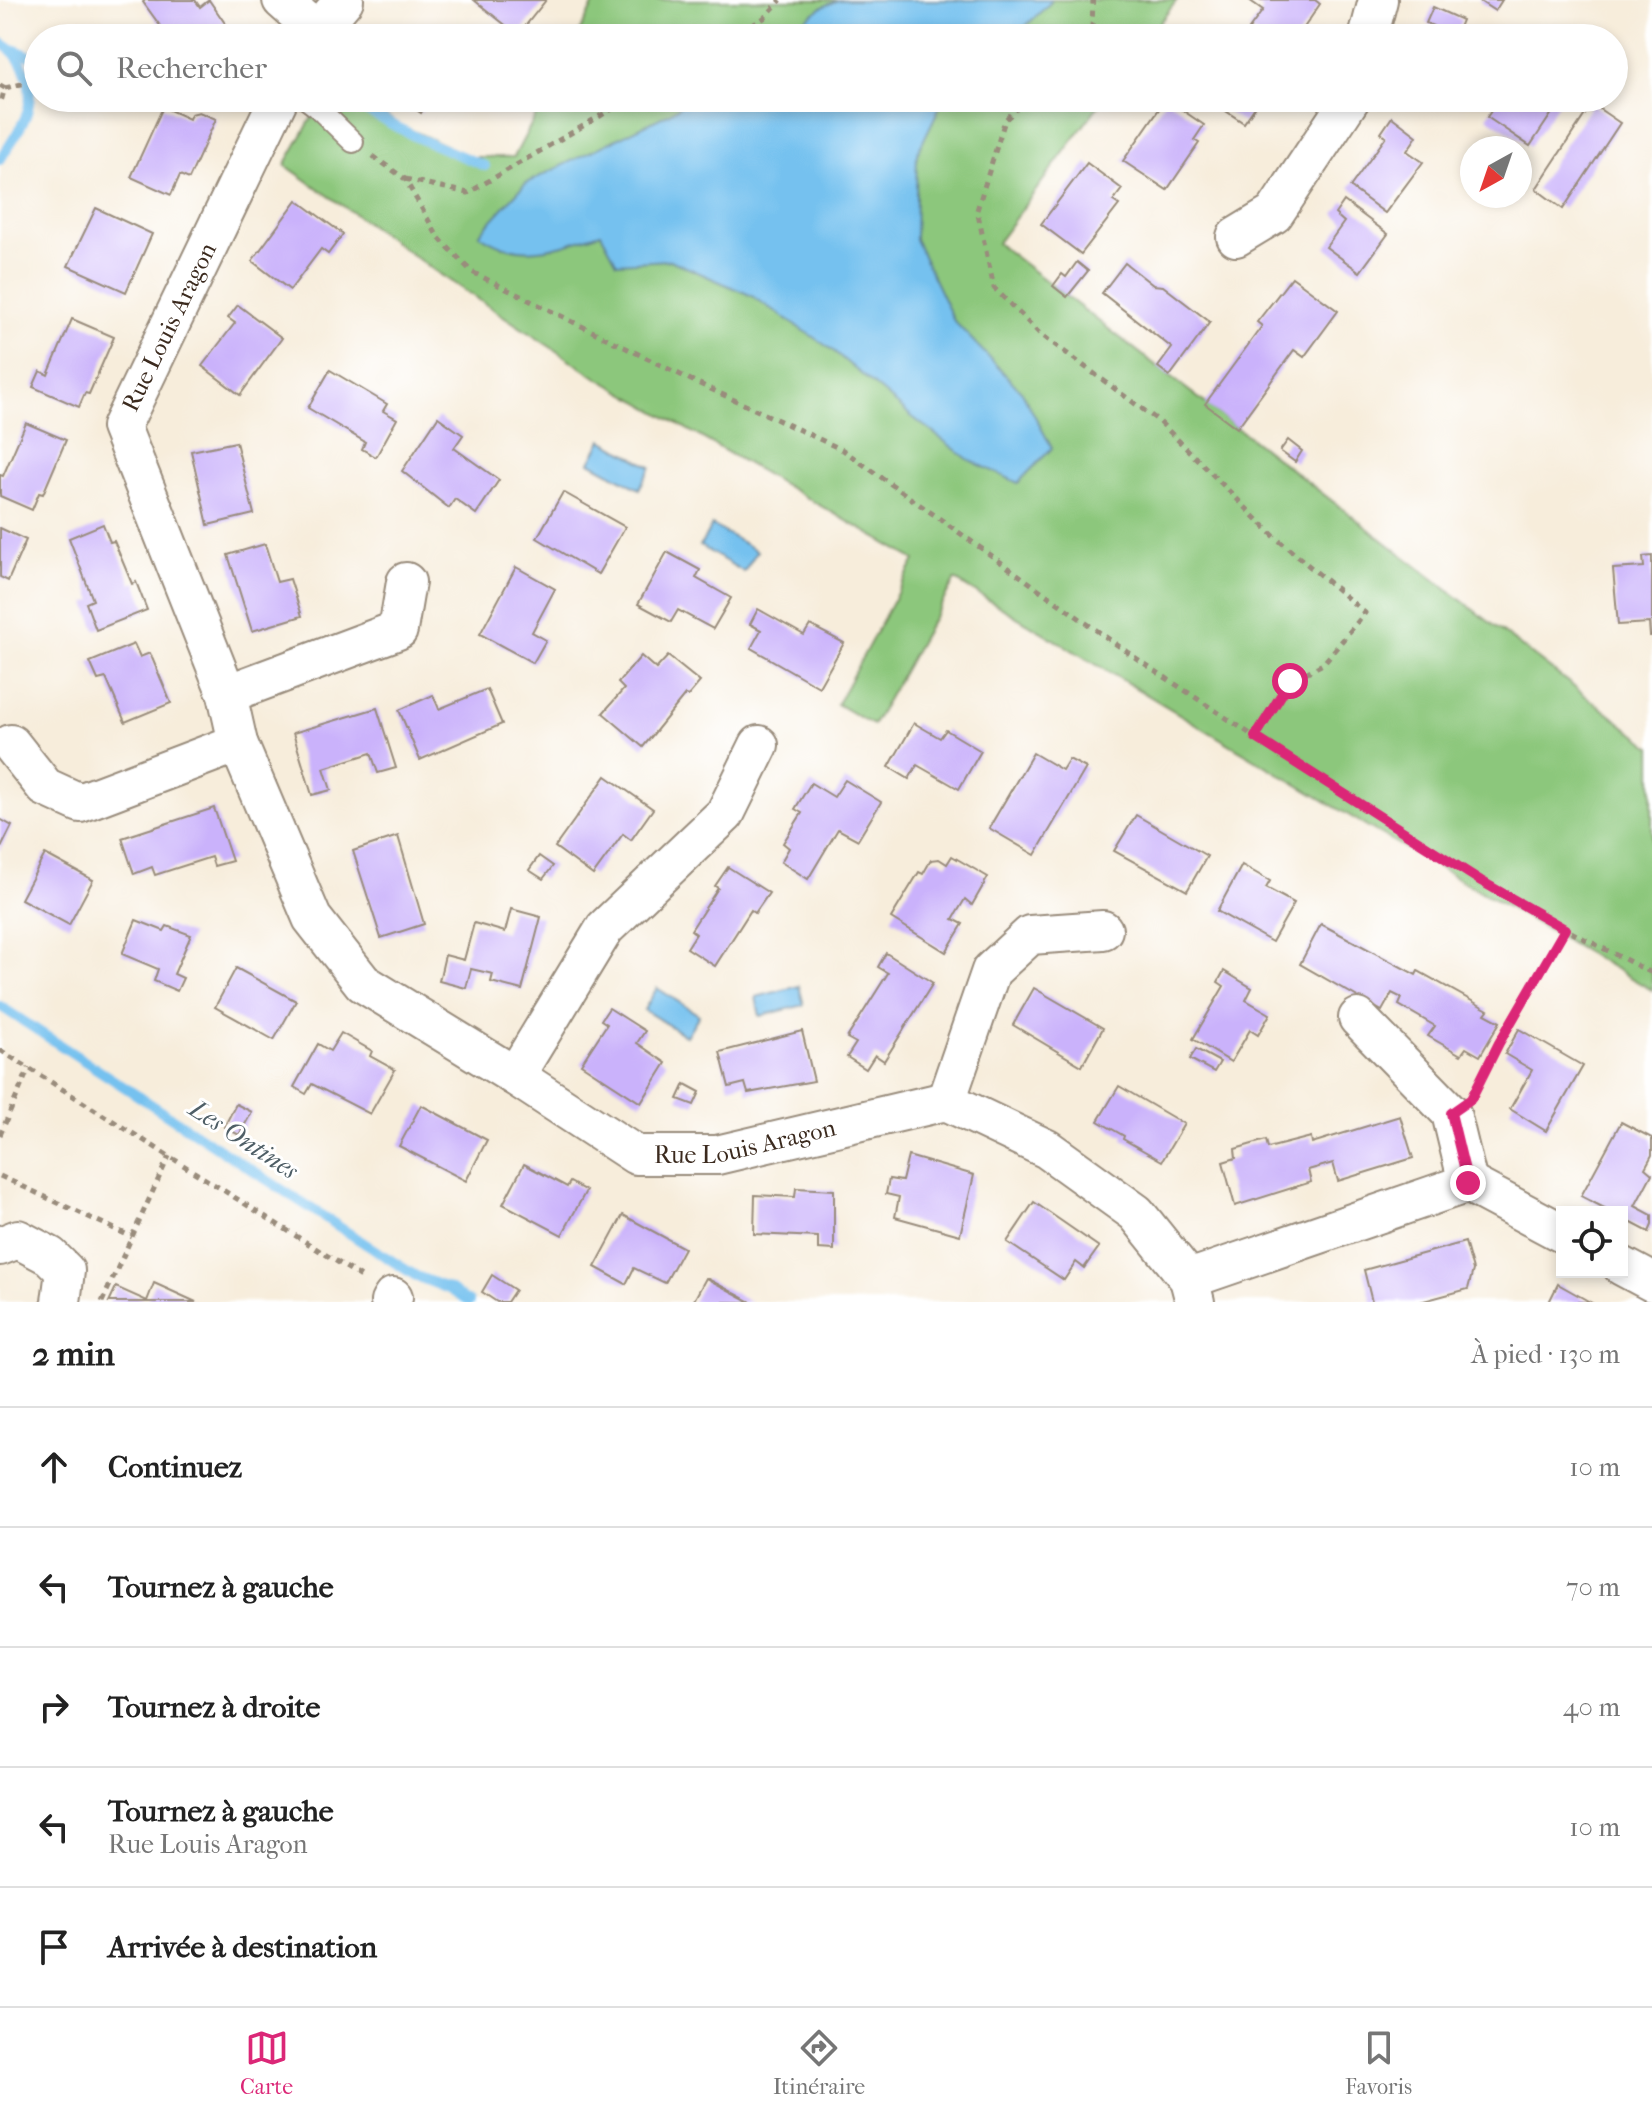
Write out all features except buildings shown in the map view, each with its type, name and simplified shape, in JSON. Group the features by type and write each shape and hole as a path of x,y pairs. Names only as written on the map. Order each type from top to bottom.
{"street":[{"path":"282,0 305,24"},
{"path":"324,24 344,0"},
{"path":"1372,24 1378,0"},
{"name":"Rue Louis Aragon","path":"272,112 121,427 227,694 238,743 312,918 363,983 636,1155 717,1155 946,1101"},
{"path":"1236,237 1274,214 1342,112"},
{"path":"227,694 398,630 406,582"},
{"path":"11,744 45,787 80,803 238,743"},
{"path":"515,1076 605,928 725,814 759,745"},
{"path":"1103,930 1030,935 991,971 946,1101 1047,1149 1136,1213 1192,1291 1468,1183"},
{"path":"1358,1018 1451,1113 1468,1183 1556,1230"},
{"path":"0,1246 18,1239 50,1256 65,1271 61,1302"},
{"path":"1628,1269 1652,1282"}],"lane":[{"path":"320,112 353,142"}],"path":[{"path":"754,24 781,0"},
{"path":"1092,24 1093,0"},
{"path":"0,105 3,87 24,83"},
{"path":"353,142 405,179 468,193 607,112"},
{"path":"1013,112 1005,120 977,210 994,288 1039,333 1160,422 1276,538 1365,613 1323,664 1290,681 1255,737"},
{"path":"405,179 438,237 472,272 691,380 843,450 1127,652 1255,737 1481,881 1565,929 1652,973"},
{"path":"1451,1113 1471,1099 1499,1043 1565,929"},
{"path":"0,1050 392,1299"},
{"path":"0,1135 29,1068"},
{"path":"102,1302 169,1156"},
{"path":"0,1176 132,1237"}],"green space":[{"path":"596,0 1177,0 1159,24 583,24"},
{"path":"315,112 380,112 402,126 472,157 514,157 538,112 1094,112 997,243 1652,747 1652,990 1370,828 955,580 873,725 837,704 915,560 596,377 435,271 285,165"}],"water":[{"path":"838,0 1051,0 1028,24 799,24 822,7"},
{"path":"937,112 917,154 915,239 954,321 1022,392 1052,448 1018,483 969,460 831,349 750,295 670,260 617,263 601,233 554,247 525,251 495,243 479,234 526,183 668,114"},
{"path":"602,440 651,467 639,489 590,462"},
{"path":"712,525 757,551 744,572 700,546"},
{"path":"799,986 804,1005 760,1016 756,997"},
{"path":"657,988 699,1015 686,1036 644,1010"}],"waterway":[{"name":"Les Ontines","path":"0,42 15,54 24,69"},
{"path":"10,48 24,54"},
{"name":"Les Ontines","path":"0,160 27,112"},
{"path":"369,112 418,138 485,166"},
{"name":"Les Ontines","path":"0,1006 416,1276 449,1289 469,1302"}],"route":[{"path":"1290,681 1255,737 1481,881 1565,929 1499,1043 1471,1099 1451,1113 1468,1183"}]}
